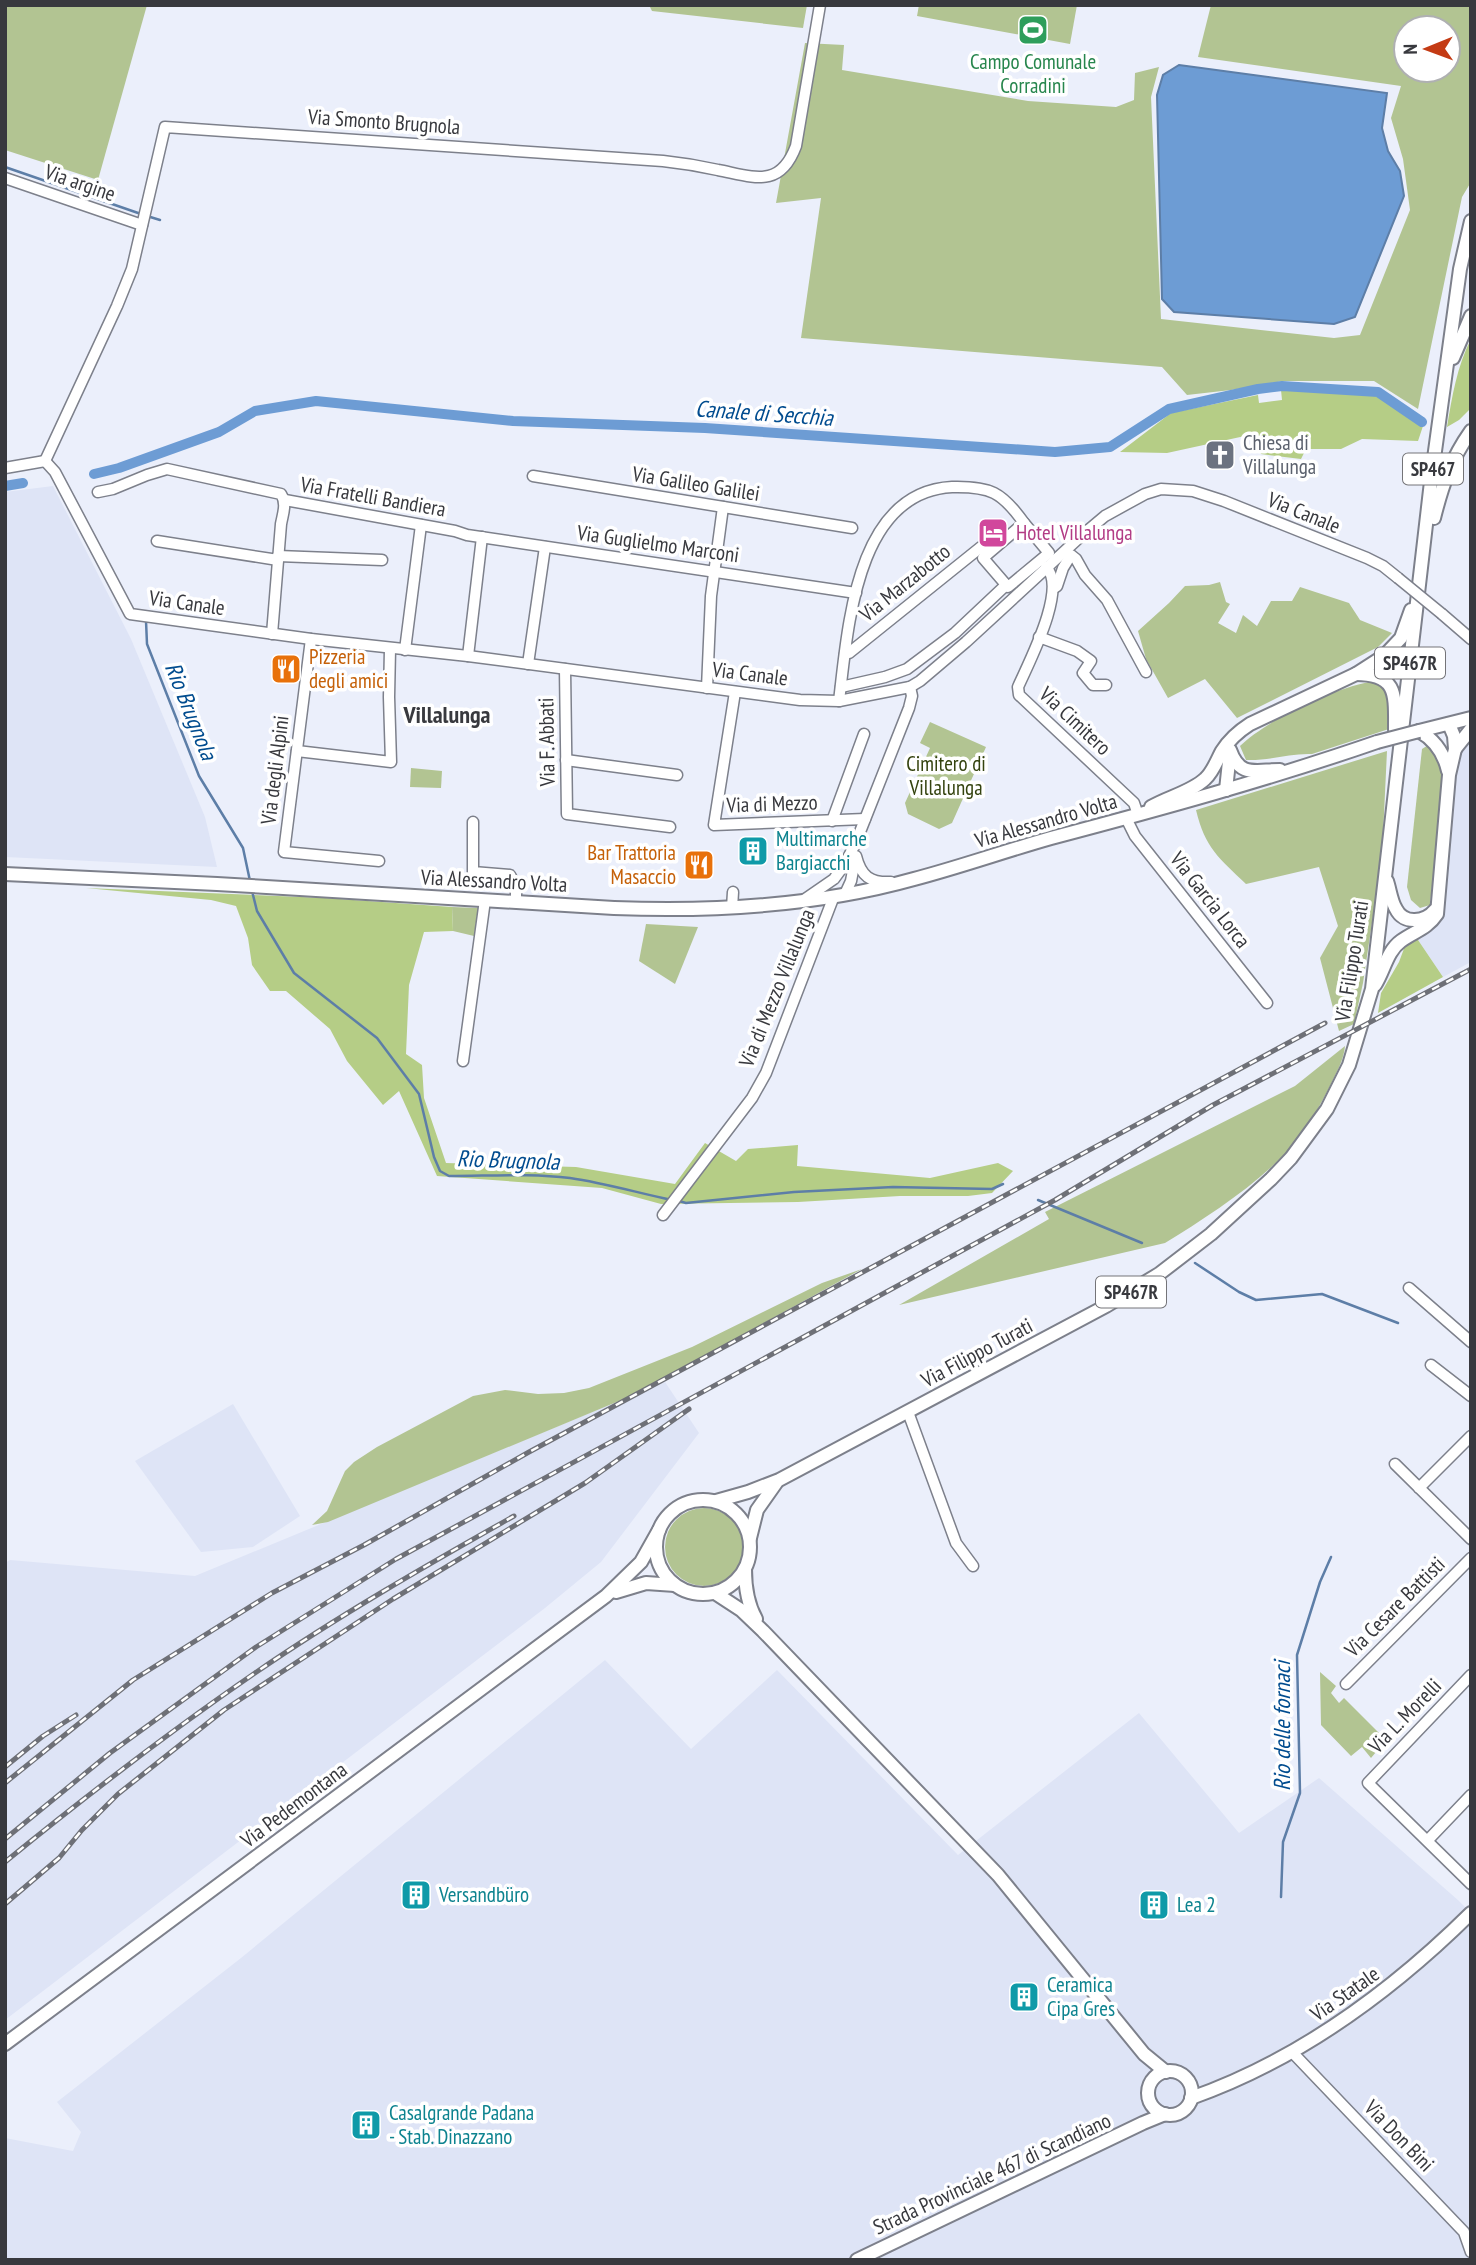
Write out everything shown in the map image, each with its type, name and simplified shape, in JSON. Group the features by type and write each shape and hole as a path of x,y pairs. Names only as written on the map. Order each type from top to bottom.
{"main road":[{"name":"SP467","path":"1446,376 1460,269 1471,221"},
{"path":"1446,376 1471,316"},
{"name":"Via Filippo Turati","path":"716,1501 779,1480 1133,1291 1211,1234 1271,1179 1309,1136 1338,1091 1359,1038 1372,989 1432,473 1446,376"},
{"path":"1132,817 1167,797 1196,786 1207,777 1225,754 1235,735 1261,718 1356,674 1384,656 1401,638 1416,592 1447,471 1471,431"},
{"path":"1356,674 1377,675 1390,685 1395,701 1397,763"},
{"path":"1419,731 1471,718"},
{"path":"1372,989 1393,950 1401,941 1431,923 1439,904 1449,775 1455,749 1449,724"},
{"path":"1449,724 1445,743 1449,775"},
{"path":"1455,749 1471,729"},
{"path":"1419,731 1427,736 1446,760"},
{"name":"Via Alessandro Volta","path":"5,874 669,910 732,908 802,901 912,880 1298,769 1419,731"},
{"path":"1225,754 1244,770 1298,769"},
{"path":"1225,754 1226,790"},
{"path":"1385,873 1399,914 1414,920 1423,920 1433,913 1439,904"},
{"name":"Via Filippo Turati","path":"750,1539 757,1510 779,1480"},
{"name":"SP467R","path":"659,1530 672,1511 682,1504 693,1500 716,1501"},
{"path":"716,1501 728,1506 738,1515 746,1526 750,1539"},
{"path":"659,1530 656,1545 658,1560 665,1574 676,1585"},
{"path":"606,1596 641,1562 659,1530"},
{"name":"SP467R","path":"750,1539 745,1585 749,1607 764,1631"},
{"path":"715,1593 727,1588 745,1569"},
{"path":"606,1596 646,1583 676,1585"},
{"name":"SP467R","path":"676,1585 694,1593 715,1593 741,1610 764,1631 998,1875 1144,2054"},
{"name":"Via Pedemontana","path":"5,2043 606,1596"},
{"name":"Via Statale","path":"1143,2123 1178,2113 1191,2098 1292,2052 1324,2033 1382,1994 1429,1955 1471,1913"},
{"path":"1144,2054 1166,2072 1177,2073 1187,2080 1202,2084 1226,2084"},
{"path":"1143,2123 1150,2103 1148,2091 1152,2080 1144,2054"},
{"path":"1152,2080 1166,2072"},
{"path":"1187,2080 1191,2098"},
{"path":"1150,2103 1165,2115"},
{"name":"Strada Provinciale 467 di Scandiano","path":"857,2260 1143,2123"}],"street":[{"name":"Via Smonto Brugnola","path":"45,461 125,286 165,127 663,161 694,164 744,177 770,176 784,168 792,159 796,146 820,5"},
{"name":"Via argine","path":"5,178 144,218"},
{"path":"5,468 45,461"},
{"name":"Via Canale","path":"45,461 55,472 130,614 390,649 468,656 800,700 839,701 910,687 967,642 1014,585 1105,516 1129,501 1161,489 1194,491 1224,501 1367,558 1383,566 1471,639"},
{"name":"Via Fratelli Bandiera","path":"98,492 167,469 281,494 285,500 271,634"},
{"name":"Via Galileo Galilei","path":"533,476 852,528"},
{"path":"839,701 856,593 865,559 885,523 901,506 921,494 940,488 990,490 1011,505 1050,560 1054,589"},
{"name":"Via Fratelli Bandiera","path":"285,500 455,531"},
{"path":"707,688 711,596 723,507"},
{"path":"841,687 907,670 1014,585 983,558 1024,523"},
{"path":"405,650 421,525"},
{"name":"Via Guglielmo Marconi","path":"455,531 856,593"},
{"path":"468,656 482,537"},
{"path":"157,541 278,558 382,560"},
{"path":"528,664 545,547"},
{"name":"Via Marzabotto","path":"845,654 981,547 987,554"},
{"name":"Via Cimitero","path":"1132,817 1134,803 1019,695 1018,687 1048,614 1054,589 1071,555 1107,600 1146,672"},
{"path":"1039,637 1077,651 1091,661 1083,673 1093,685 1105,685"},
{"name":"Via degli Alpini","path":"312,639 284,852 379,861"},
{"path":"297,751 391,762 390,649"},
{"name":"Via F. Abbati","path":"565,669 567,814 670,827"},
{"path":"802,901 828,884 845,864 909,708 912,696 910,687"},
{"name":"Via di Mezzo","path":"735,692 714,825 865,819"},
{"name":"Via di Mezzo","path":"832,821 864,734"},
{"path":"566,760 677,775"},
{"name":"Via Garcia Lorca","path":"1132,817 1135,836 1267,1003"},
{"path":"473,822 473,872 510,874 516,886 516,902"},
{"name":"Via di Mezzo Villalunga","path":"663,1214 752,1098 766,1073 840,895 851,881 856,842"},
{"path":"856,856 863,874 871,880 912,880"},
{"path":"840,895 845,864"},
{"path":"732,908 733,892"},
{"path":"463,1061 485,901"},
{"path":"1409,1288 1471,1342"},
{"path":"1431,1365 1471,1396"},
{"name":"Via Filippo Turati","path":"908,1412 956,1543 973,1566"},
{"path":"1419,1488 1471,1436"},
{"path":"1395,1464 1471,1539"},
{"name":"Via Cesare Battisti","path":"1346,1684 1471,1558"},
{"name":"Via L. Morelli","path":"1428,1840 1368,1783 1471,1675"},
{"path":"1471,1795 1428,1840 1471,1884"},
{"name":"Via Don Bini","path":"1292,2052 1464,2232 1471,2252"}],"shaded area":[{"path":"53,486 131,639 205,817 217,867 5,857 5,492"},
{"path":"1471,736 1471,965 1469,963 1443,977 1416,937 1433,927 1453,775 1460,749"},
{"path":"665,1382 699,1433 601,1562 545,1608 5,2020 5,1563 10,1560 195,1576"},
{"path":"233,1404 300,1516 253,1547 201,1552 135,1461"},
{"path":"605,1660 691,1749 777,1670 958,1855 1139,1713 1239,1833 1319,1778 1471,1913 1471,2260 5,2260 5,2138 73,2151 81,2132 57,2102 241,1958"}],"green space":[{"path":"5,5 147,5 98,180 5,150"},
{"path":"649,5 807,5 803,28 652,11"},
{"name":"Campo Comunale Corradini","path":"919,5 1077,5 1070,44 917,16"},
{"path":"1211,5 1471,5 1471,182 1462,197 1418,409 1374,381 1283,381 1187,395 1162,367 801,338 821,198 776,203 805,43 844,45 842,70 1028,101 1116,107 1134,100 1135,73 1159,67 1151,97 1161,319 1334,338 1360,335 1410,210 1403,159 1391,118 1401,86 1198,57"},
{"path":"1471,339 1471,408 1447,427 1459,371"},
{"path":"1281,390 1377,395 1423,426 1418,441 1362,439 1341,449 1306,449 1301,459 1261,454 1254,434 1167,453 1120,452 1171,413 1258,395 1259,403 1282,400"},
{"path":"1220,582 1226,602 1230,604 1218,623 1236,633 1243,615 1257,626 1271,601 1292,601 1300,587 1349,603 1360,620 1392,633 1378,647 1237,718 1205,679 1168,698 1146,659 1138,631 1185,586"},
{"path":"1376,681 1388,697 1389,729 1312,754 1246,760 1240,746 1268,725 1304,705 1342,689"},
{"name":"Cimitero di Villalunga","path":"930,722 986,747 952,823 939,829 908,814 905,803 930,748 920,743"},
{"path":"1430,744 1444,769 1430,905 1420,908 1411,900 1407,887 1422,749"},
{"path":"1387,751 1382,856 1363,983 1354,1024 1339,1031 1320,958 1338,926 1319,867 1246,884 1209,843 1196,810"},
{"path":"411,768 442,771 441,788 410,787"},
{"path":"86,888 325,898 452,907 453,931 424,932 409,985 406,1054 422,1065 424,1098 446,1163 576,1167 675,1184 705,1143 736,1161 748,1149 798,1145 797,1166 930,1178 998,1163 1013,1171 992,1193 968,1196 661,1204 602,1188 437,1176 399,1091 383,1105 347,1061 330,1029 286,991 270,991 252,965 248,938 236,906 211,900"},
{"path":"452,907 478,908 474,936 453,931"},
{"path":"646,924 698,927 675,984 639,961"},
{"path":"1416,937 1443,977 1378,1013 1381,993 1405,946"},
{"path":"1345,1046 1326,1094 1293,1145 1249,1186 1165,1243 899,1305 1049,1219 1045,1212 1295,1086"},
{"path":"862,1269 631,1396 328,1522 312,1525 327,1511 345,1471 354,1462 473,1396 505,1390 538,1394 589,1388 692,1347 822,1283"},
{"path":"696,1508 712,1508 726,1514 737,1525 743,1539 743,1555 737,1569 726,1580 712,1586 696,1586 682,1580 671,1569 665,1555 665,1539 671,1525 682,1514"},
{"path":"1320,1672 1336,1686 1331,1693 1339,1703 1344,1698 1386,1740 1371,1758 1362,1747 1351,1756 1321,1725"}],"water":[{"path":"1179,65 1387,93 1382,128 1388,151 1400,171 1404,196 1355,317 1334,324 1174,312 1162,299 1157,95 1163,75"}],"waterway":[{"name":"Rio Brugnola","path":"5,167 141,214"},
{"name":"Rio Brugnola","path":"147,216 160,220"},
{"name":"Canale di Secchia","path":"94,474 119,468 219,432 255,411 316,401 513,421 705,428 1055,452 1110,447 1169,409 1282,386 1378,392 1422,422"},
{"name":"Canale di Secchia","path":"5,486 23,483"},
{"name":"Rio Brugnola","path":"146,621 147,644 199,776 243,848 250,881"},
{"name":"Rio Brugnola","path":"252,891 257,911 294,973 377,1038 419,1094 434,1157 440,1171 449,1176 555,1176 672,1200"},
{"name":"Rio Brugnola","path":"679,1201 686,1203 794,1192 893,1187 992,1189 1003,1184"},
{"name":"Rio Brugnola","path":"1038,1200 1142,1243"},
{"name":"Rio Brugnola","path":"1195,1263 1256,1300 1322,1294 1398,1323"},
{"name":"Rio delle fornaci","path":"1281,1897 1283,1842 1300,1793 1297,1655 1320,1582 1331,1557"}],"railway":[{"path":"5,1839 110,1753 256,1647 396,1559 1055,1200 1213,1105 1471,969"},
{"path":"5,1783 133,1680 272,1593 1325,1023"},
{"path":"5,1904 59,1858 118,1794 224,1710 393,1599 585,1483 689,1409"},
{"path":"5,1862 128,1765 255,1673 350,1611 514,1516"},
{"path":"5,1767 43,1736 76,1715"}],"place":[{"name":"Campo Comunale Corradini","path":"1033,30"},
{"name":"Chiesa di Villalunga","path":"1220,455"},
{"name":"Hotel Villalunga","path":"993,533"},
{"name":"Pizzeria degli amici","path":"286,669"},
{"name":"Multimarche Bargiacchi","path":"753,851"},
{"name":"Bar Trattoria Masaccio","path":"699,865"},
{"name":"Versandbüro","path":"416,1895"},
{"name":"Lea 2","path":"1154,1905"},
{"name":"Ceramica Cipa Gres","path":"1024,1997"},
{"name":"Casalgrande Padana - Stab. Dinazzano","path":"366,2125"}],"district":[{"name":"Villalunga","path":"447,715"}]}
